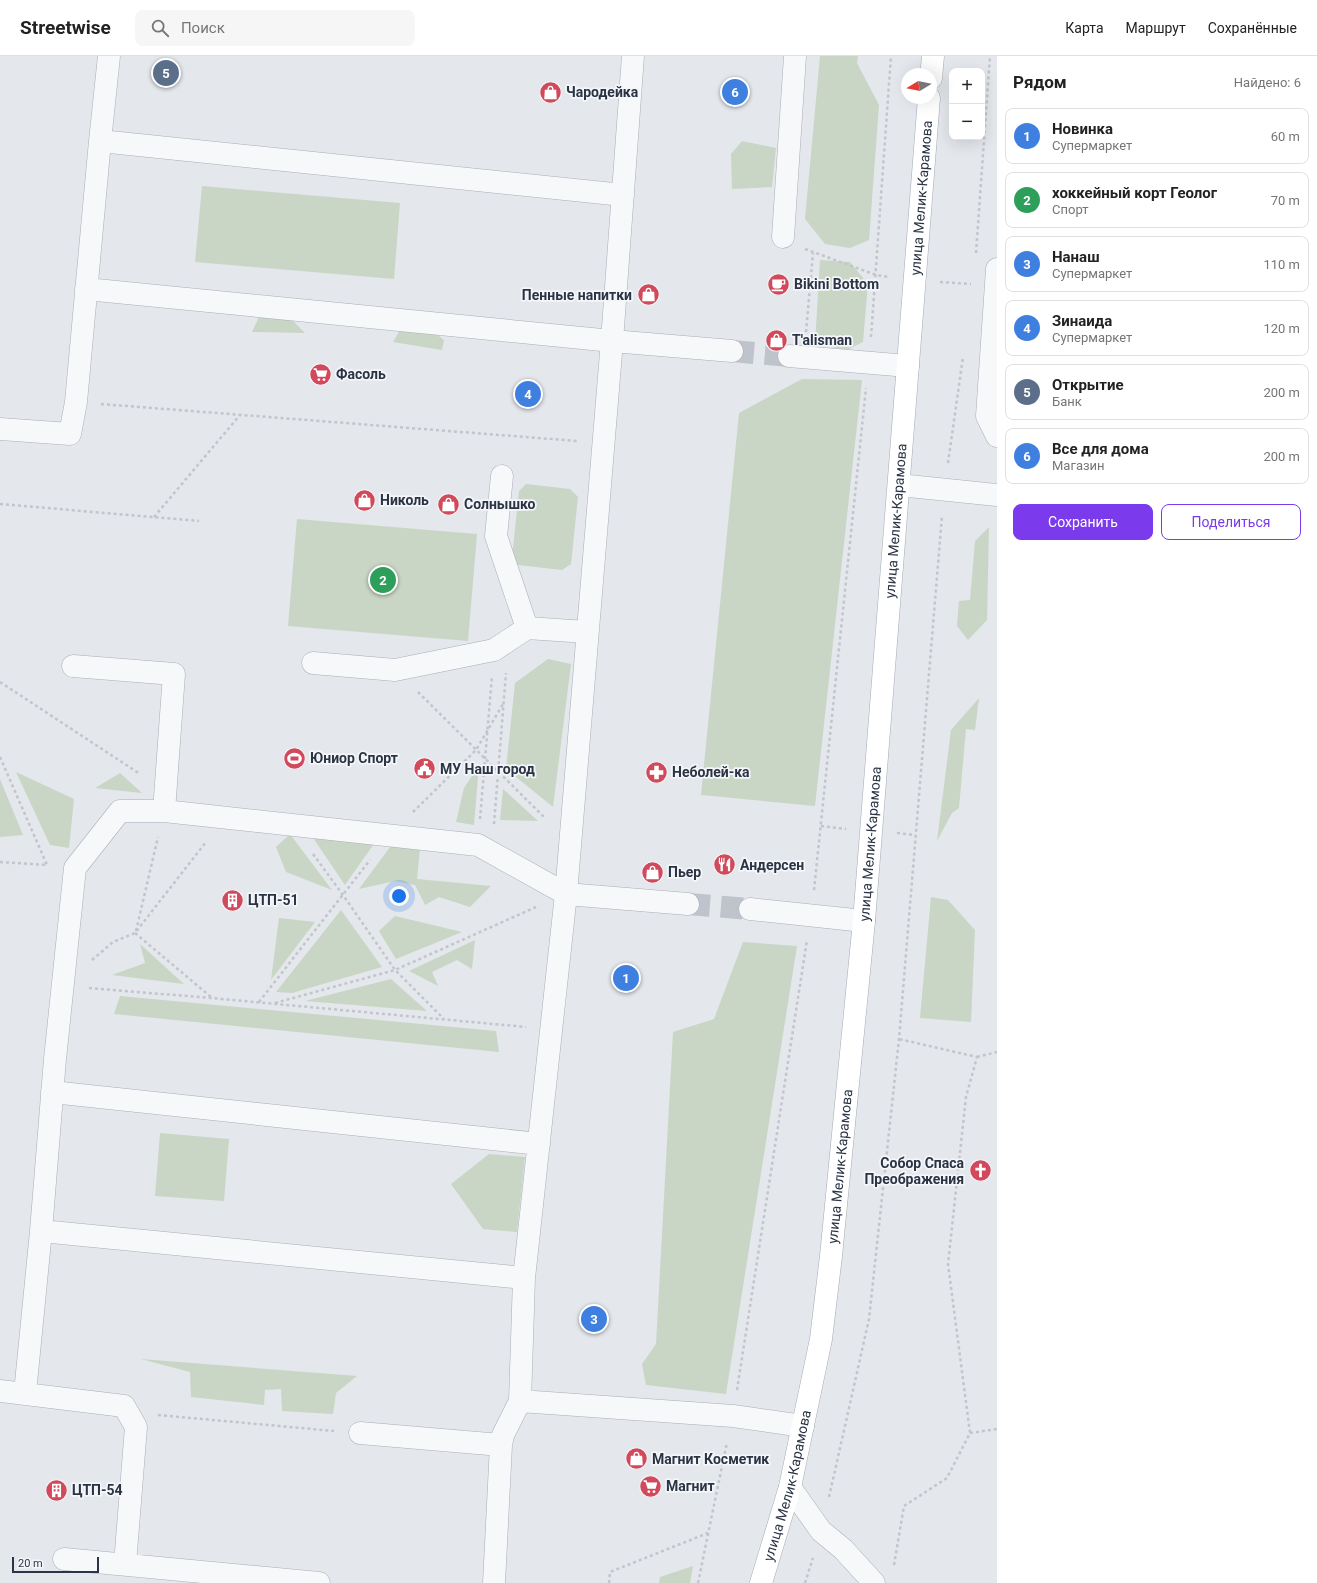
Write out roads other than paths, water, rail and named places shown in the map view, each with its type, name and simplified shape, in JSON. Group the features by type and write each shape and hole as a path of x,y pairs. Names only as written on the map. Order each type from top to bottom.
{"main road":[{"path":"932,68 933,56"},
{"name":"улица Мелик-Карамова","path":"761,1583 790,1487 821,1339 831,1256 864,921 929,104"}],"street":[{"path":"0,429 70,434 76,402 109,56"},
{"path":"494,1583 501,1446 503,1435 520,1401 524,1278 566,894 612,341 633,56"},
{"path":"783,238 795,56"},
{"path":"100,140 623,195"},
{"path":"997,269 987,416 997,436"},
{"path":"86,289 612,341 732,351"},
{"path":"797,357 908,366"},
{"path":"502,476 496,536 510,639"},
{"path":"899,486 945,489 997,495"},
{"path":"313,663 395,670 510,639 587,632"},
{"path":"73,666 174,674 165,801"},
{"path":"25,1393 41,1231 62,986 75,868 120,811 165,801 224,818 485,849 566,894 688,904"},
{"path":"750,909 864,921"},
{"path":"52,1092 539,1144"},
{"path":"41,1231 524,1278"},
{"path":"0,1390 124,1406 136,1427 125,1564"},
{"path":"520,1401 733,1416 802,1426"},
{"path":"360,1433 501,1446"},
{"path":"790,1487 821,1532 843,1549 874,1583"},
{"path":"64,1559 319,1583"}],"tunnel":[{"path":"732,351 789,356"},
{"path":"688,904 750,909"}],"place":[{"name":"Открытие","path":"166,73"},
{"name":"Чародейка","path":"550,92"},
{"name":"Все для дома","path":"735,92"},
{"name":"Bikini Bottom","path":"779,284"},
{"name":"Пенные напитки","path":"648,295"},
{"name":"T'alisman","path":"777,340"},
{"name":"Фасоль","path":"320,374"},
{"name":"Зинаида","path":"528,394"},
{"name":"Николь","path":"365,500"},
{"name":"Солнышко","path":"448,504"},
{"name":"хоккейный корт Геолог","path":"383,580"},
{"name":"Юниор Спорт","path":"295,758"},
{"name":"МУ Наш город","path":"424,769"},
{"name":"Неболей-ка","path":"656,772"},
{"name":"Андерсен","path":"725,865"},
{"name":"Пьер","path":"653,872"},
{"name":"ЦТП-51","path":"232,900"},
{"name":"Новинка","path":"626,978"},
{"name":"Собор Спаса Преображения","path":"980,1171"},
{"name":"Нанаш","path":"594,1319"},
{"name":"Магнит Косметик","path":"637,1459"},
{"name":"Магнит","path":"651,1486"},
{"name":"ЦТП-54","path":"56,1490"}]}
